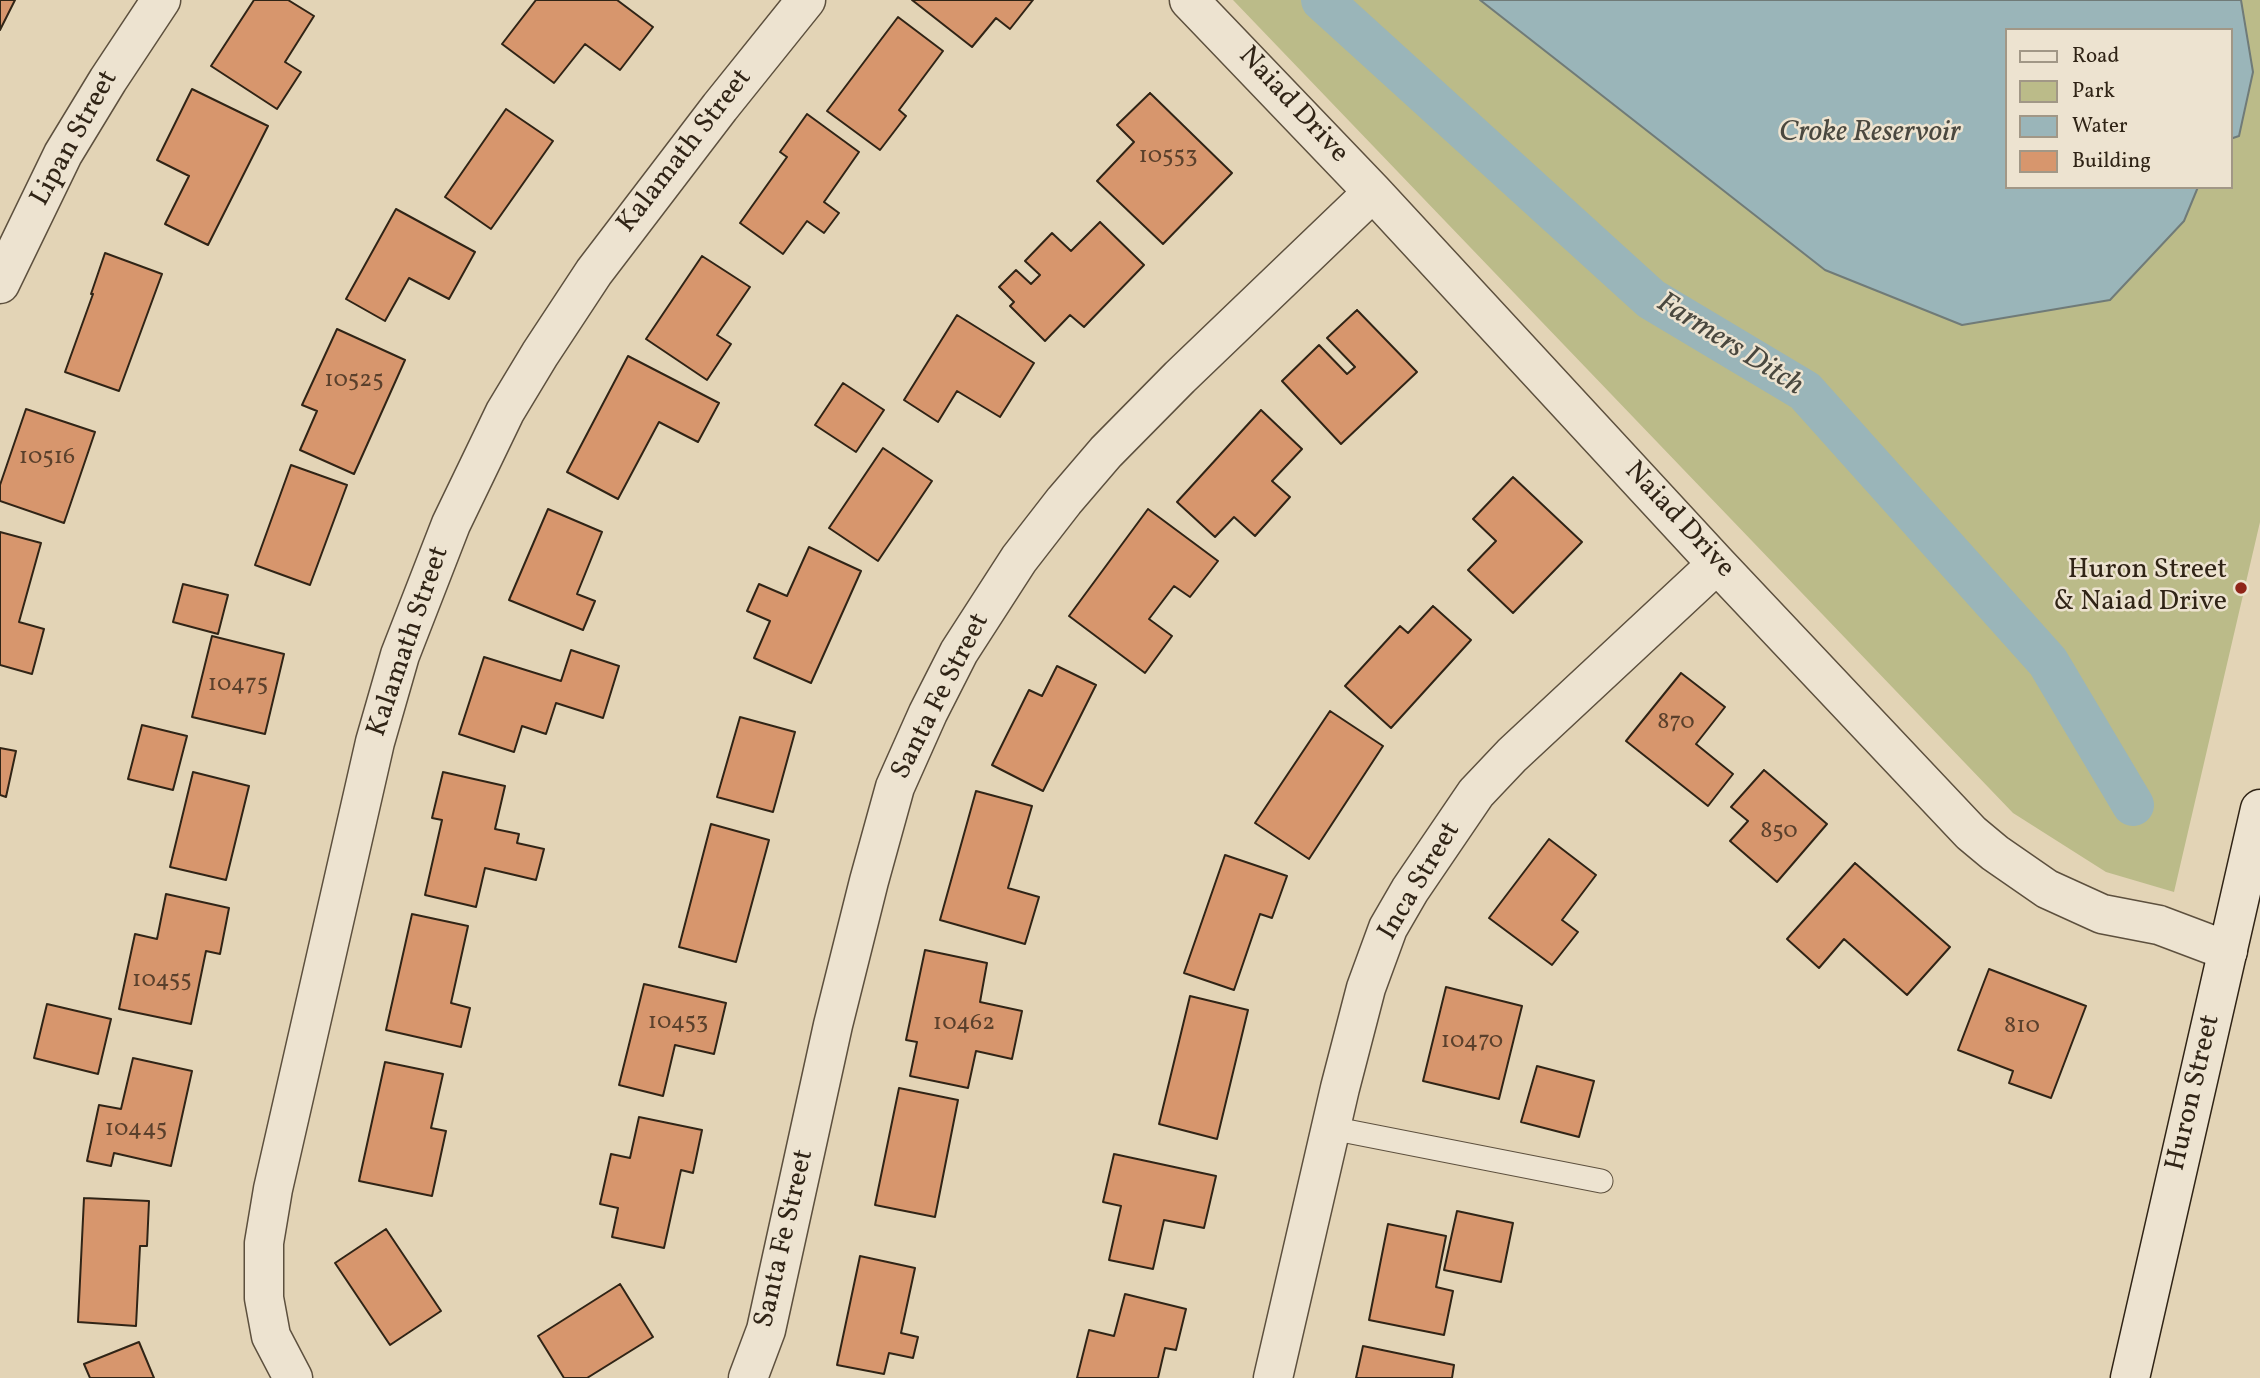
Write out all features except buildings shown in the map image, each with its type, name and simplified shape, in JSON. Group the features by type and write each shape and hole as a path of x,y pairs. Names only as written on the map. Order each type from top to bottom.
{"street":[{"name":"Lipan Street","path":"0,284 63,154 161,0"},
{"name":"Kalamath Street","path":"293,1378 271,1336 264,1298 264,1242 273,1189 375,742 400,655 451,524 505,412 540,354 594,272 806,0"},
{"name":"Naiad Drive","path":"1189,0 1373,192 1717,564 1971,833 2047,889 2102,914 2160,925 2228,951"},
{"name":"Santa Fe Street","path":"748,1378 766,1330 834,1025 895,787 928,713 960,652 1019,559 1106,452 1180,377 1373,192"},
{"name":"Inca Street","path":"1273,1378 1366,988 1388,928 1449,829 1476,793 1512,755 1717,564"},
{"name":"Huron Street","path":"2130,1378 2260,808"}],"lane":[{"path":"1331,1128 1601,1181"}],"green space":[{"path":"1233,0 2260,0 2260,522 2174,892 2106,872 2013,813"}],"water":[{"name":"Croke Reservoir","path":"1480,0 2241,0 2253,72 2239,136 2232,138 2232,28 2004,28 2004,189 2197,189 2184,221 2110,300 1962,325 1825,270"}],"waterway":[{"name":"Farmers Ditch","path":"1322,0 1651,299 1805,391 2048,662 2133,805"}],"place":[{"name":"Huron Street & Naiad Drive","path":"2241,588"}]}
